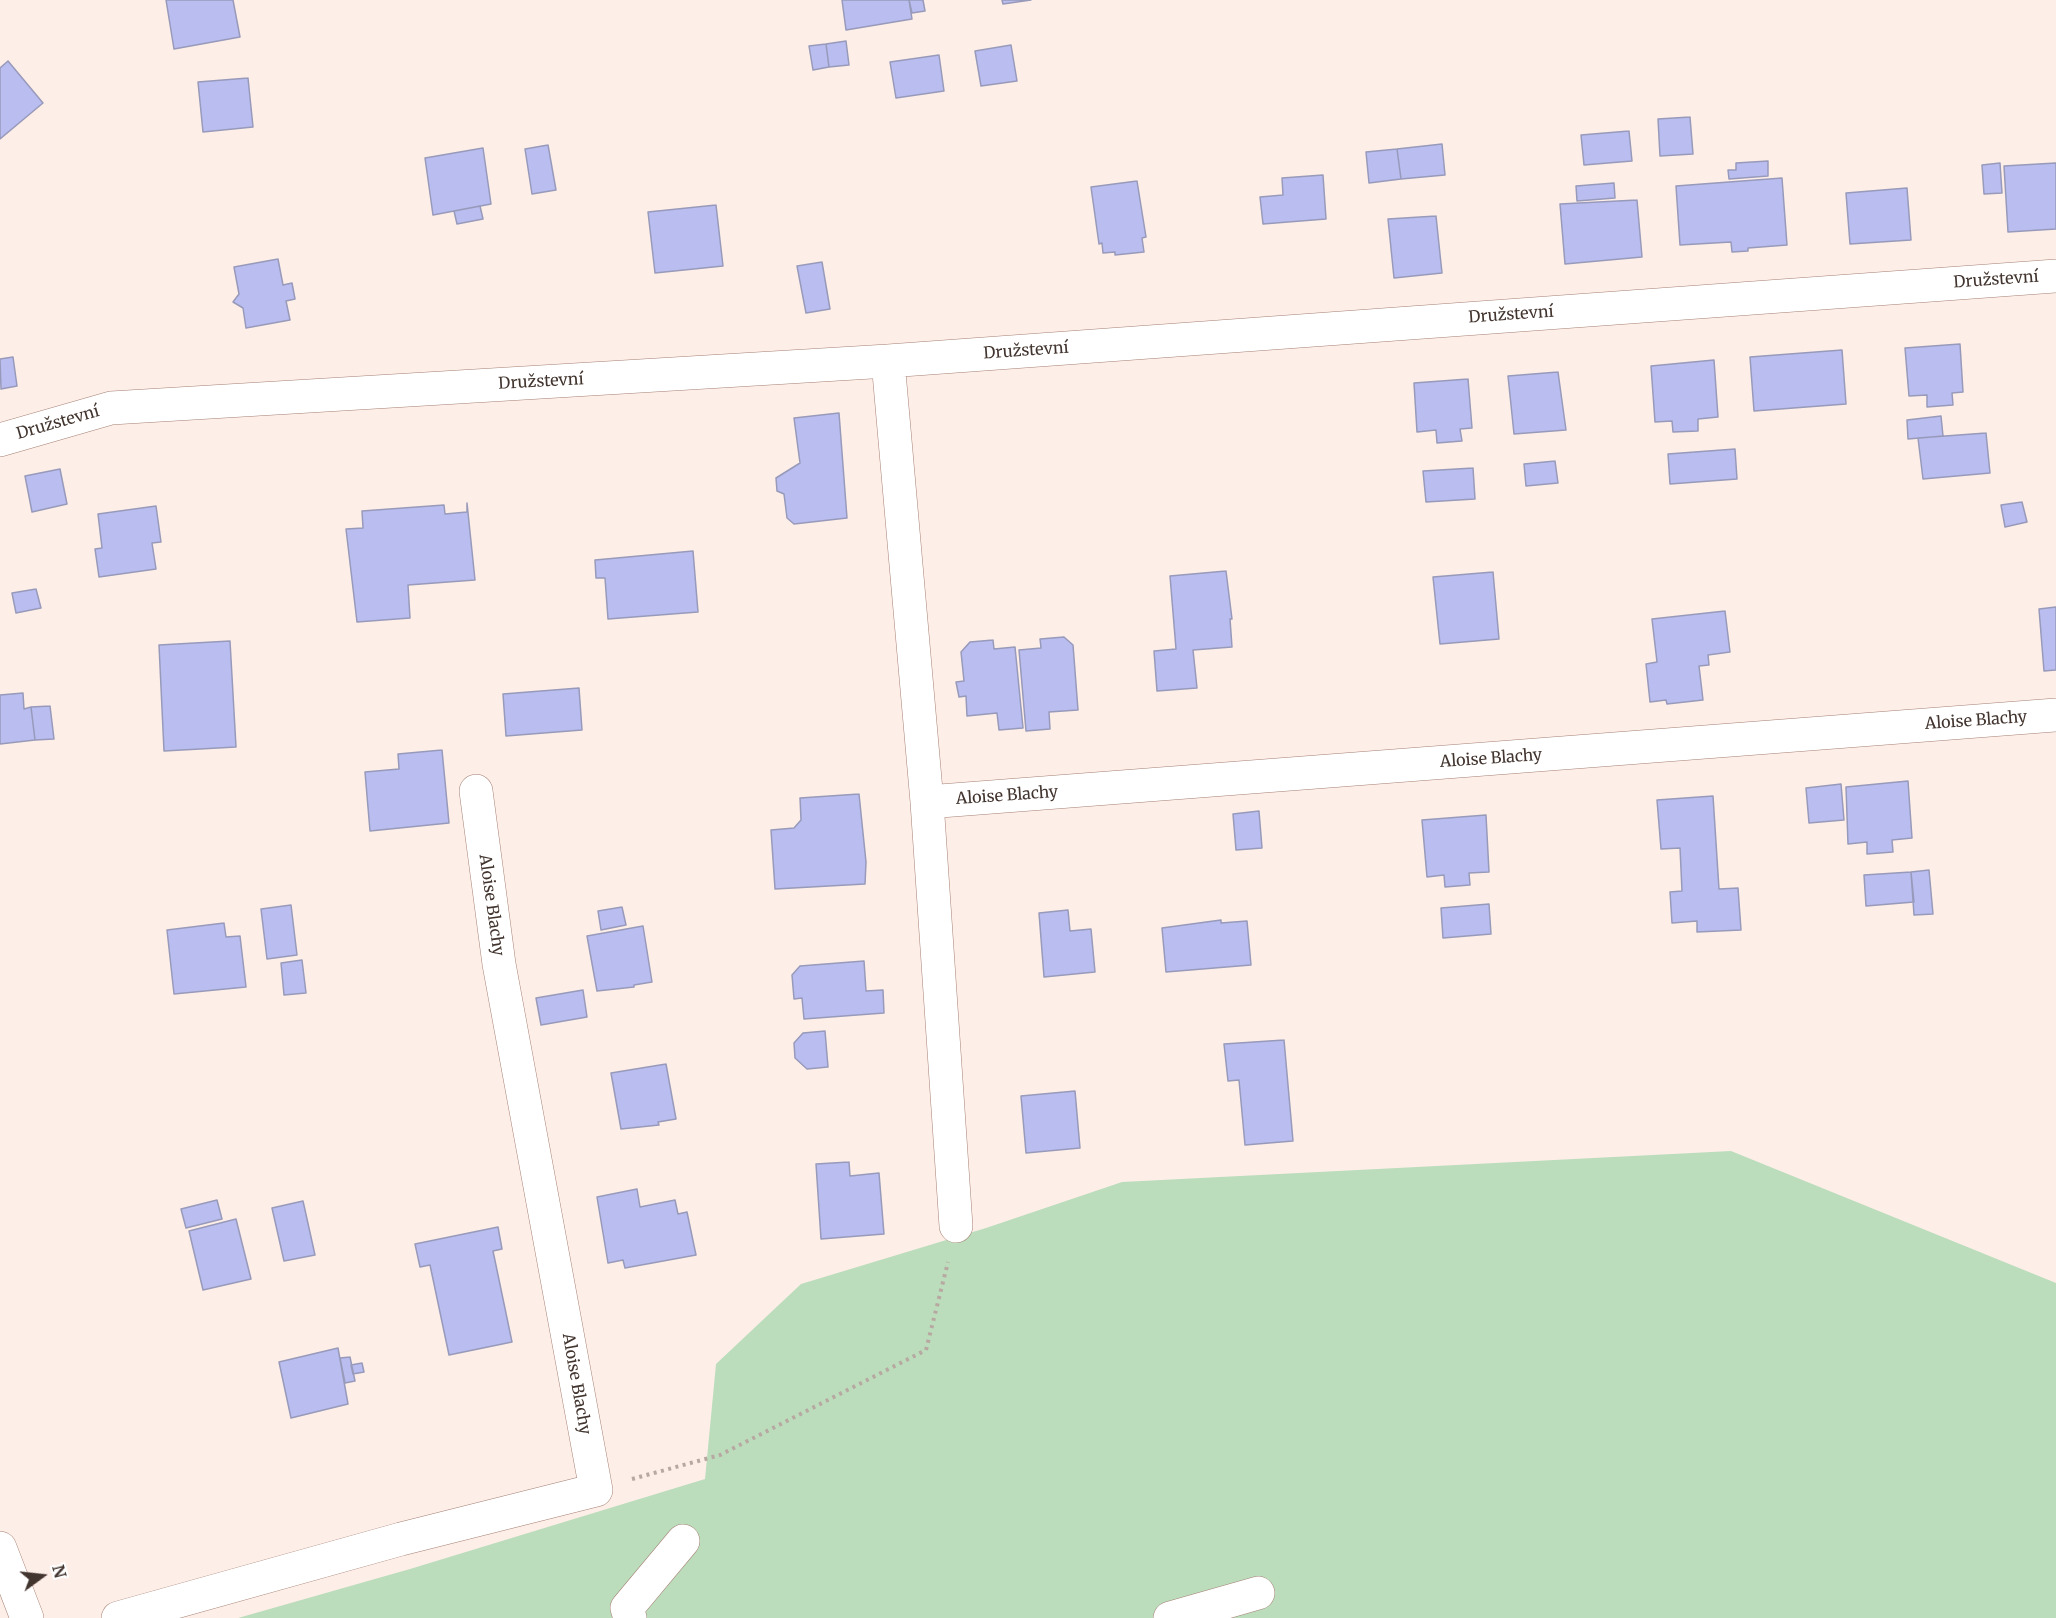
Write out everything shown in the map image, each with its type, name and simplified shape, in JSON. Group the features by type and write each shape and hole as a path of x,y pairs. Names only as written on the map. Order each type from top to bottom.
{"street":[{"name":"Družstevní","path":"0,440 111,408 888,361 2056,276"},
{"path":"888,361 927,802 956,1226"},
{"name":"Aloise Blachy","path":"927,802 2056,715"},
{"name":"Aloise Blachy","path":"476,790 499,964 596,1490"},
{"path":"118,1618 401,1539 596,1490"},
{"path":"630,1618 627,1608 683,1541"},
{"path":"0,1548 27,1618"},
{"path":"1170,1618 1258,1593"}],"path":[{"path":"596,1490 720,1455 926,1350 956,1226"}],"green space":[{"path":"1731,1151 2056,1283 2056,1618 238,1618 410,1569 705,1479 716,1364 801,1284 986,1228 1122,1182"}],"building":[{"path":"166,0 233,0 240,37 174,49"},
{"path":"842,0 909,0 912,19 846,30"},
{"path":"909,0 923,0 925,11 912,13"},
{"path":"1002,0 1031,0 1003,4"},
{"path":"846,41 849,65 829,67 826,44"},
{"path":"826,44 829,67 813,70 809,46"},
{"path":"1011,45 1017,81 981,86 975,51"},
{"path":"939,55 944,91 896,98 890,62"},
{"path":"8,61 43,103 0,139 0,68"},
{"path":"248,78 253,127 203,132 198,82"},
{"path":"1690,117 1693,154 1660,156 1658,119"},
{"path":"1629,131 1632,161 1584,165 1581,135"},
{"path":"1442,144 1445,175 1401,179 1397,149"},
{"path":"548,145 556,190 532,194 525,149"},
{"path":"483,148 491,204 433,215 425,158"},
{"path":"1397,149 1401,179 1369,183 1366,152"},
{"path":"1768,161 1768,176 1729,179 1728,170 1736,170 1736,163"},
{"path":"2000,163 2002,193 1984,194 1982,165"},
{"path":"2056,163 2056,229 2008,232 2004,166"},
{"path":"1323,175 1326,219 1263,224 1260,197 1283,195 1282,178"},
{"path":"1782,178 1787,245 1748,248 1748,251 1732,252 1731,242 1680,245 1676,186"},
{"path":"1137,181 1146,237 1142,238 1144,252 1115,255 1115,252 1103,253 1102,243 1099,244 1091,187"},
{"path":"1614,183 1615,198 1577,201 1576,186"},
{"path":"1907,188 1911,240 1850,244 1846,193"},
{"path":"1637,200 1642,257 1565,264 1560,204"},
{"path":"716,205 723,266 655,273 648,212"},
{"path":"480,206 483,219 457,224 454,211"},
{"path":"1436,216 1442,273 1394,278 1388,219"},
{"path":"278,259 283,285 292,283 295,299 286,301 290,320 246,328 243,308 233,302 239,294 234,267"},
{"path":"822,262 830,309 806,313 797,266"},
{"path":"1960,344 1963,392 1952,393 1953,405 1927,407 1927,395 1909,396 1905,348"},
{"path":"1842,350 1846,404 1754,411 1750,357"},
{"path":"13,357 17,386 1,389 0,359"},
{"path":"1714,360 1718,417 1698,419 1698,431 1673,432 1672,421 1655,422 1651,366"},
{"path":"1558,372 1566,430 1514,434 1508,376"},
{"path":"1468,379 1472,428 1460,429 1462,441 1437,443 1436,430 1417,432 1414,383"},
{"path":"839,413 847,518 794,524 787,518 784,494 777,491 776,478 800,463 794,418"},
{"path":"1941,416 1943,436 1908,439 1907,420"},
{"path":"1986,433 1990,473 1923,479 1918,438"},
{"path":"1735,449 1737,479 1670,484 1668,454"},
{"path":"1555,461 1558,483 1526,486 1524,464"},
{"path":"1473,468 1475,499 1426,502 1423,471"},
{"path":"60,469 67,504 32,512 25,476"},
{"path":"2022,502 2027,522 2005,527 2001,505"},
{"path":"467,503 475,580 408,585 410,618 357,622 346,529 363,528 362,511 444,505 445,514 467,512"},
{"path":"156,506 161,542 152,543 156,569 99,577 95,549 102,548 98,514"},
{"path":"693,551 698,612 608,619 605,578 596,578 595,560"},
{"path":"1226,571 1232,619 1230,619 1232,647 1193,650 1197,688 1157,691 1154,651 1176,649 1170,576"},
{"path":"1493,572 1499,639 1440,644 1433,577"},
{"path":"36,589 41,608 16,613 12,593"},
{"path":"2056,607 2056,670 2044,671 2039,609"},
{"path":"1725,611 1730,652 1708,655 1709,665 1699,666 1703,700 1667,704 1666,700 1650,702 1646,664 1657,662 1652,619"},
{"path":"1064,637 1073,645 1078,710 1049,712 1050,729 1026,731 1019,650 1041,648 1040,639"},
{"path":"993,640 994,649 1015,647 1023,728 999,730 997,713 967,716 966,696 959,697 956,682 964,681 961,652 970,642"},
{"path":"230,641 236,747 164,751 159,645"},
{"path":"579,688 582,730 506,736 503,694"},
{"path":"23,693 24,709 31,707 35,740 0,744 0,695"},
{"path":"50,706 54,739 35,740 31,707"},
{"path":"442,750 449,823 370,831 365,772 399,769 398,754"},
{"path":"1908,781 1912,838 1892,840 1893,852 1867,854 1867,842 1848,844 1846,787"},
{"path":"1841,784 1844,820 1809,823 1806,788"},
{"path":"859,794 866,862 865,884 775,889 771,830 794,828 801,820 800,798"},
{"path":"1713,796 1719,889 1738,888 1741,930 1697,932 1697,921 1672,923 1670,892 1682,891 1680,848 1661,849 1657,800"},
{"path":"1259,811 1262,848 1236,850 1233,814"},
{"path":"1486,815 1489,872 1469,873 1470,885 1445,887 1444,875 1427,877 1422,820"},
{"path":"1929,870 1933,914 1914,915 1911,872"},
{"path":"1911,872 1914,902 1866,906 1864,875"},
{"path":"1489,904 1491,934 1443,938 1441,908"},
{"path":"291,905 297,955 267,959 261,909"},
{"path":"622,907 626,925 601,930 598,911"},
{"path":"1068,910 1070,931 1091,929 1095,972 1044,977 1039,913"},
{"path":"1221,920 1221,923 1247,921 1251,965 1166,972 1162,928"},
{"path":"224,923 226,937 240,936 246,987 174,994 167,930"},
{"path":"643,926 652,982 634,985 634,987 597,991 587,936"},
{"path":"302,960 306,993 284,995 281,963"},
{"path":"864,961 866,991 883,990 884,1013 804,1019 802,998 794,999 792,975 800,966"},
{"path":"583,990 587,1017 541,1025 536,998"},
{"path":"825,1031 828,1067 807,1069 795,1058 794,1043 803,1033"},
{"path":"1284,1040 1293,1141 1245,1145 1239,1080 1228,1081 1224,1044"},
{"path":"666,1064 676,1119 658,1122 659,1125 621,1129 611,1073"},
{"path":"1075,1091 1080,1148 1026,1153 1021,1096"},
{"path":"849,1162 850,1176 879,1173 884,1234 821,1239 816,1164"},
{"path":"637,1189 640,1207 675,1200 678,1214 687,1212 696,1255 625,1268 623,1260 608,1263 597,1197"},
{"path":"217,1200 222,1219 186,1228 181,1209"},
{"path":"303,1201 315,1255 284,1261 272,1208"},
{"path":"236,1219 251,1279 203,1290 189,1231"},
{"path":"498,1227 502,1249 493,1251 512,1342 449,1355 430,1265 420,1267 415,1244"},
{"path":"338,1348 348,1404 291,1418 279,1362"},
{"path":"350,1357 355,1381 345,1383 340,1358"},
{"path":"362,1363 364,1372 353,1374 351,1365"}]}
